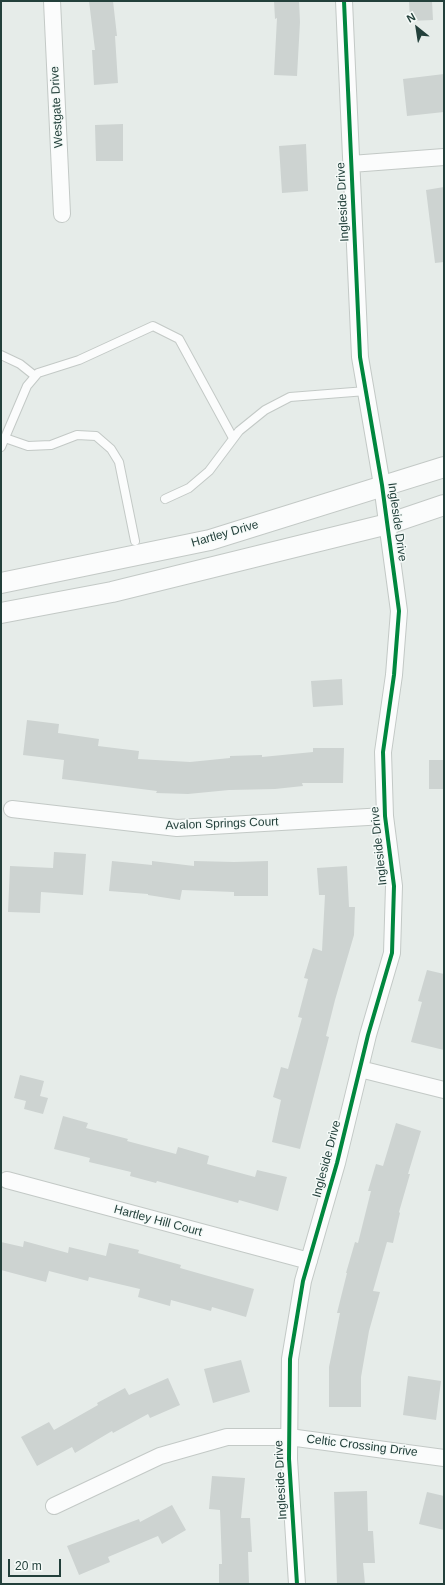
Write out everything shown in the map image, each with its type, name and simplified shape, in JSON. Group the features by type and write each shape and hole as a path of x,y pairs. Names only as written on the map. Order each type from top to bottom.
{"street":[{"name":"Westgate Drive","path":"52,1 62,214"},
{"name":"Ingleside Drive","path":"297,1584 289,1459 290,1359 303,1281 337,1163 368,1036 392,953 394,886 385,816 383,752 394,675 399,611 388,524 360,357 344,1"},
{"path":"351,164 444,157"},
{"name":"Hartley Drive","path":"1,583 210,540 382,485 444,467"},
{"path":"1,614 112,592 388,524 444,505"},
{"name":"Avalon Springs Court","path":"12,809 176,828 385,816"},
{"path":"360,1069 444,1090"},
{"name":"Hartley Hill Court","path":"7,1180 309,1261"},
{"name":"Celtic Crossing Drive","path":"54,1506 160,1456 227,1437 289,1437 444,1458"}],"lane":[{"path":"1,447 27,386 38,373 79,360 153,326 179,339 234,438"},
{"path":"1,354 20,364 35,376"},
{"path":"165,499 189,488 209,471 239,431 265,410 290,397 366,391"},
{"path":"5,438 28,446 51,445 78,435 96,436 111,449 119,462 135,541"}],"building":[{"path":"89,1 113,1 117,36 115,36 118,83 94,85 92,50 95,50"},
{"path":"274,1 299,1 300,22 297,76 274,75 277,18 275,19"},
{"path":"409,1 432,1 433,20 410,21"},
{"path":"444,74 444,112 407,116 403,79"},
{"path":"123,124 123,161 96,161 95,125"},
{"path":"306,144 308,191 282,193 279,146"},
{"path":"444,187 444,262 435,263 426,190"},
{"path":"342,679 343,705 313,707 311,681"},
{"path":"27,720 59,724 58,733 99,739 98,746 139,751 138,759 190,762 230,758 230,756 262,755 262,757 313,752 313,748 344,748 343,783 302,783 303,786 275,789 229,790 188,794 156,793 157,791 62,779 64,760 23,755"},
{"path":"429,760 444,760 444,789 429,789"},
{"path":"54,852 86,854 83,895 41,892 40,913 8,912 10,866 53,868"},
{"path":"112,861 152,865 152,861 194,866 194,861 268,861 268,896 234,896 234,892 182,890 180,900 148,894 109,891"},
{"path":"347,866 349,907 355,907 354,935 335,1000 326,1036 329,1037 300,1149 272,1142 281,1100 273,1097 281,1067 288,1069 302,1018 298,1017 308,979 304,978 313,948 322,951 325,895 319,895 317,868"},
{"path":"427,970 444,974 444,1050 411,1042 422,1002 418,1001"},
{"path":"20,1075 44,1081 40,1096 48,1098 43,1114 24,1109 26,1101 14,1098"},
{"path":"63,1116 88,1123 86,1128 128,1139 127,1141 176,1154 178,1147 209,1156 207,1164 255,1177 257,1170 287,1177 278,1211 239,1200 238,1203 157,1181 156,1183 130,1176 131,1172 89,1162 90,1158 54,1149"},
{"path":"396,1123 421,1131 408,1174 410,1174 399,1212 393,1243 387,1242 373,1291 380,1292 369,1331 361,1377 361,1407 329,1407 329,1367 340,1313 337,1313 346,1273 355,1242 358,1243 371,1191 368,1191 376,1164 383,1166"},
{"path":"24,1241 68,1253 69,1247 106,1256 109,1243 139,1250 138,1253 181,1265 180,1268 254,1289 246,1317 212,1307 211,1311 171,1300 170,1306 138,1297 140,1289 89,1277 88,1281 49,1271 46,1282 1,1270 1,1242 23,1247"},
{"path":"241,1360 250,1392 213,1403 204,1369"},
{"path":"408,1376 441,1381 436,1420 403,1415"},
{"path":"168,1378 180,1405 150,1418 148,1414 113,1433 112,1431 75,1453 72,1447 37,1466 21,1437 49,1422 54,1430 98,1405 97,1403 125,1388 129,1395"},
{"path":"212,1476 245,1478 241,1518 250,1518 252,1552 248,1552 249,1584 219,1584 219,1564 222,1564 220,1510 209,1509"},
{"path":"367,1491 368,1531 373,1531 375,1563 363,1563 365,1584 337,1584 334,1492"},
{"path":"427,1492 444,1496 444,1530 419,1524"},
{"path":"172,1505 186,1530 162,1544 158,1536 108,1557 110,1562 79,1575 67,1546 139,1519 140,1522"}],"cycle path":[{"path":"297,1584 289,1459 290,1359 303,1281 337,1163 368,1035 392,953 394,886 385,816 383,752 394,675 399,611 382,485 360,357 344,1"}]}
